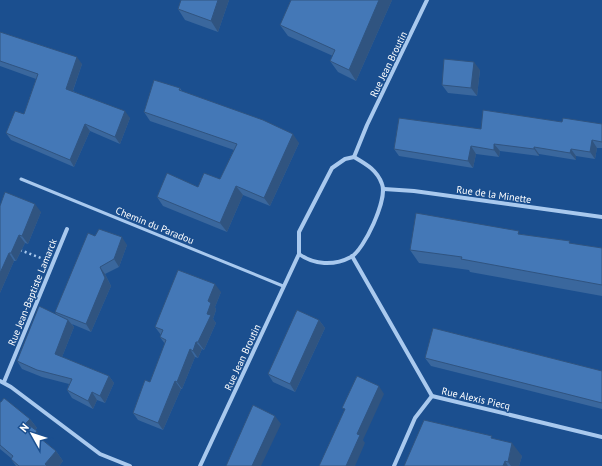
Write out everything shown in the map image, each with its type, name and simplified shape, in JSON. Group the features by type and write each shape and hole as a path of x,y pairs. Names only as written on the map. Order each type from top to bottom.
{"street":[{"name":"Rue Jean Broutin","path":"354,157 367,125 427,0"},
{"path":"354,157 372,168 382,182 384,189 379,213 352,256 338,262 324,264 308,261 299,254 299,232 332,168 345,159 354,157"},
{"name":"Rue de la Minette","path":"384,189 414,191 602,217"},
{"name":"Rue Jean-Baptiste Lamarck","path":"67,229 2,381 100,454 130,466"},
{"name":"Rue Jean Broutin","path":"200,466 299,254"},
{"name":"Rue Alexis Piecq","path":"352,256 432,396 602,438"},
{"path":"394,466 415,418 432,396"}],"lane":[{"name":"Chemin du Paradou","path":"21,179 283,286"}],"path":[{"path":"13,247 53,263"}],"building":[{"path":"181,0 218,0 211,21 178,9"},
{"path":"291,0 379,0 349,70 330,61 335,50 280,25"},
{"path":"0,32 77,57 66,89 125,111 115,137 85,124 70,160 6,133 15,111 24,114 38,74 0,61"},
{"path":"444,59 474,62 471,88 442,85"},
{"path":"154,80 180,88 179,90 263,120 293,134 264,198 236,186 220,223 157,197 167,173 198,187 204,173 220,179 237,144 144,112"},
{"path":"483,110 562,122 563,118 602,124 602,142 592,140 590,152 571,149 570,153 534,147 534,149 494,144 494,150 471,146 468,161 394,149 399,118 481,129"},
{"path":"5,192 35,204 22,236 19,235 0,273 0,206"},
{"path":"416,213 519,231 518,234 570,241 569,243 602,248 602,285 461,259 462,257 410,250"},
{"path":"99,229 122,237 114,259 100,267 105,278 86,324 55,312 88,233 95,236"},
{"path":"178,270 215,284 208,301 211,303 207,314 211,315 198,342 196,342 193,351 190,349 158,423 133,413 145,380 150,382 166,340 160,337 163,330 155,327"},
{"path":"39,306 68,320 55,354 109,376 100,396 92,392 88,401 67,390 72,379 37,370 17,361"},
{"path":"297,310 319,320 290,384 268,374"},
{"path":"433,328 602,371 602,403 425,358"},
{"path":"357,376 379,386 357,434 360,435 346,466 319,466 345,409 342,408"},
{"path":"4,398 30,419 26,423 37,431 35,434 56,451 45,464 47,466 19,466 11,459 13,456 0,445 0,402"},
{"path":"253,405 275,416 252,466 226,466"},
{"path":"424,420 492,436 491,438 512,443 508,462 505,461 503,466 404,466"}]}
